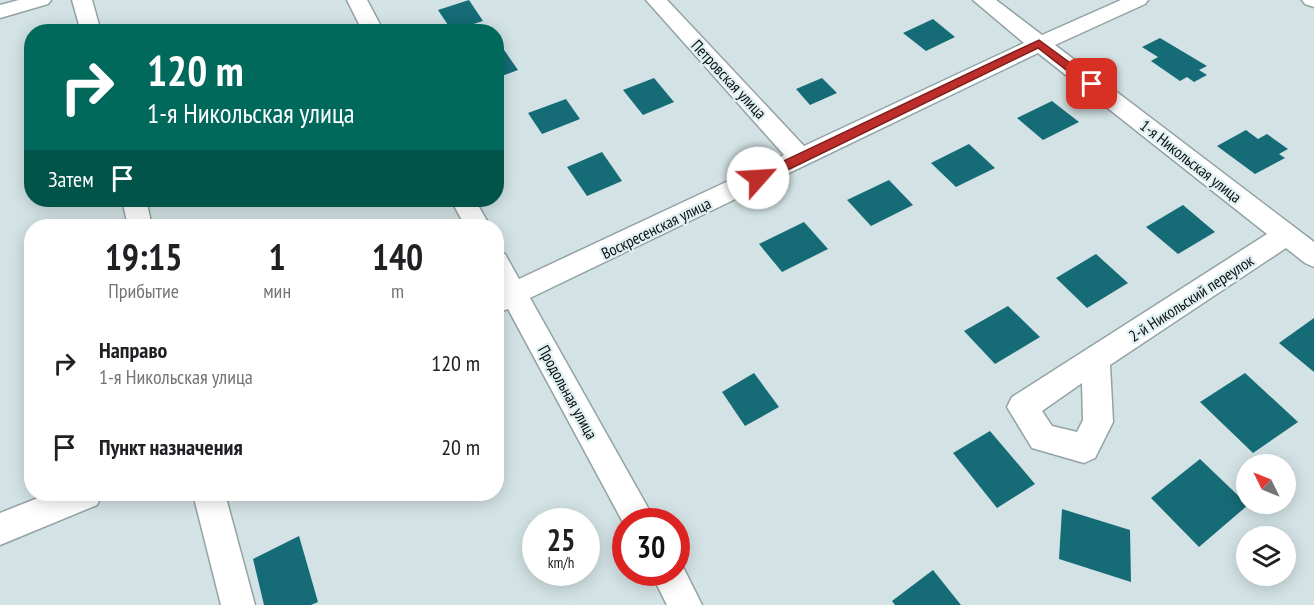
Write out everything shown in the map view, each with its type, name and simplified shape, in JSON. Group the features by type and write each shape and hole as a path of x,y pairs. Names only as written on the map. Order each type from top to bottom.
{"street":[{"path":"0,12 41,0"},
{"path":"82,0 88,24"},
{"path":"357,0 370,24"},
{"name":"Петровская улица","path":"656,0 801,158"},
{"name":"1-я Никольская улица","path":"983,0 1314,256"},
{"name":"Воскресенская улица","path":"505,298 564,272 1039,44 1138,0"},
{"name":"2-й Никольский переулок","path":"1096,360 1286,235"},
{"name":"Продольная улица","path":"505,298 632,508"},
{"path":"0,529 69,501"},
{"path":"211,501 238,605"},
{"path":"675,586 685,605"}],"building":[{"path":"469,0 483,21 474,24 447,24 438,10"},
{"path":"933,19 955,37 926,51 903,33"},
{"path":"1160,38 1207,66 1199,70 1207,75 1194,82 1187,77 1180,81 1151,61 1158,57 1142,47"},
{"path":"504,50 518,70 504,75"},
{"path":"654,78 674,102 643,115 623,90"},
{"path":"822,78 837,93 810,105 796,89"},
{"path":"566,99 580,119 542,134 528,113"},
{"path":"1052,101 1079,122 1043,140 1017,118"},
{"path":"1246,130 1258,139 1267,134 1288,149 1279,154 1285,158 1255,174 1217,146"},
{"path":"969,144 995,168 956,187 931,163"},
{"path":"602,152 622,181 587,196 567,167"},
{"path":"889,180 913,205 871,226 847,200"},
{"path":"1183,205 1215,232 1178,254 1146,227"},
{"path":"804,222 828,249 782,272 759,244"},
{"path":"1096,254 1128,283 1087,308 1056,278"},
{"path":"1008,306 1040,337 995,364 964,331"},
{"path":"1314,318 1314,372 1279,343"},
{"path":"754,373 779,407 745,426 722,392"},
{"path":"1245,373 1298,422 1253,453 1200,402"},
{"path":"990,431 1035,484 997,508 953,453"},
{"path":"1200,459 1236,494 1238,514 1199,547 1151,498"},
{"path":"1062,509 1130,530 1131,582 1059,559"},
{"path":"299,536 318,602 311,605 264,605 253,559"},
{"path":"933,570 961,605 895,605 892,601"}],"route":[{"path":"758,178 1039,44 1092,84"}]}
